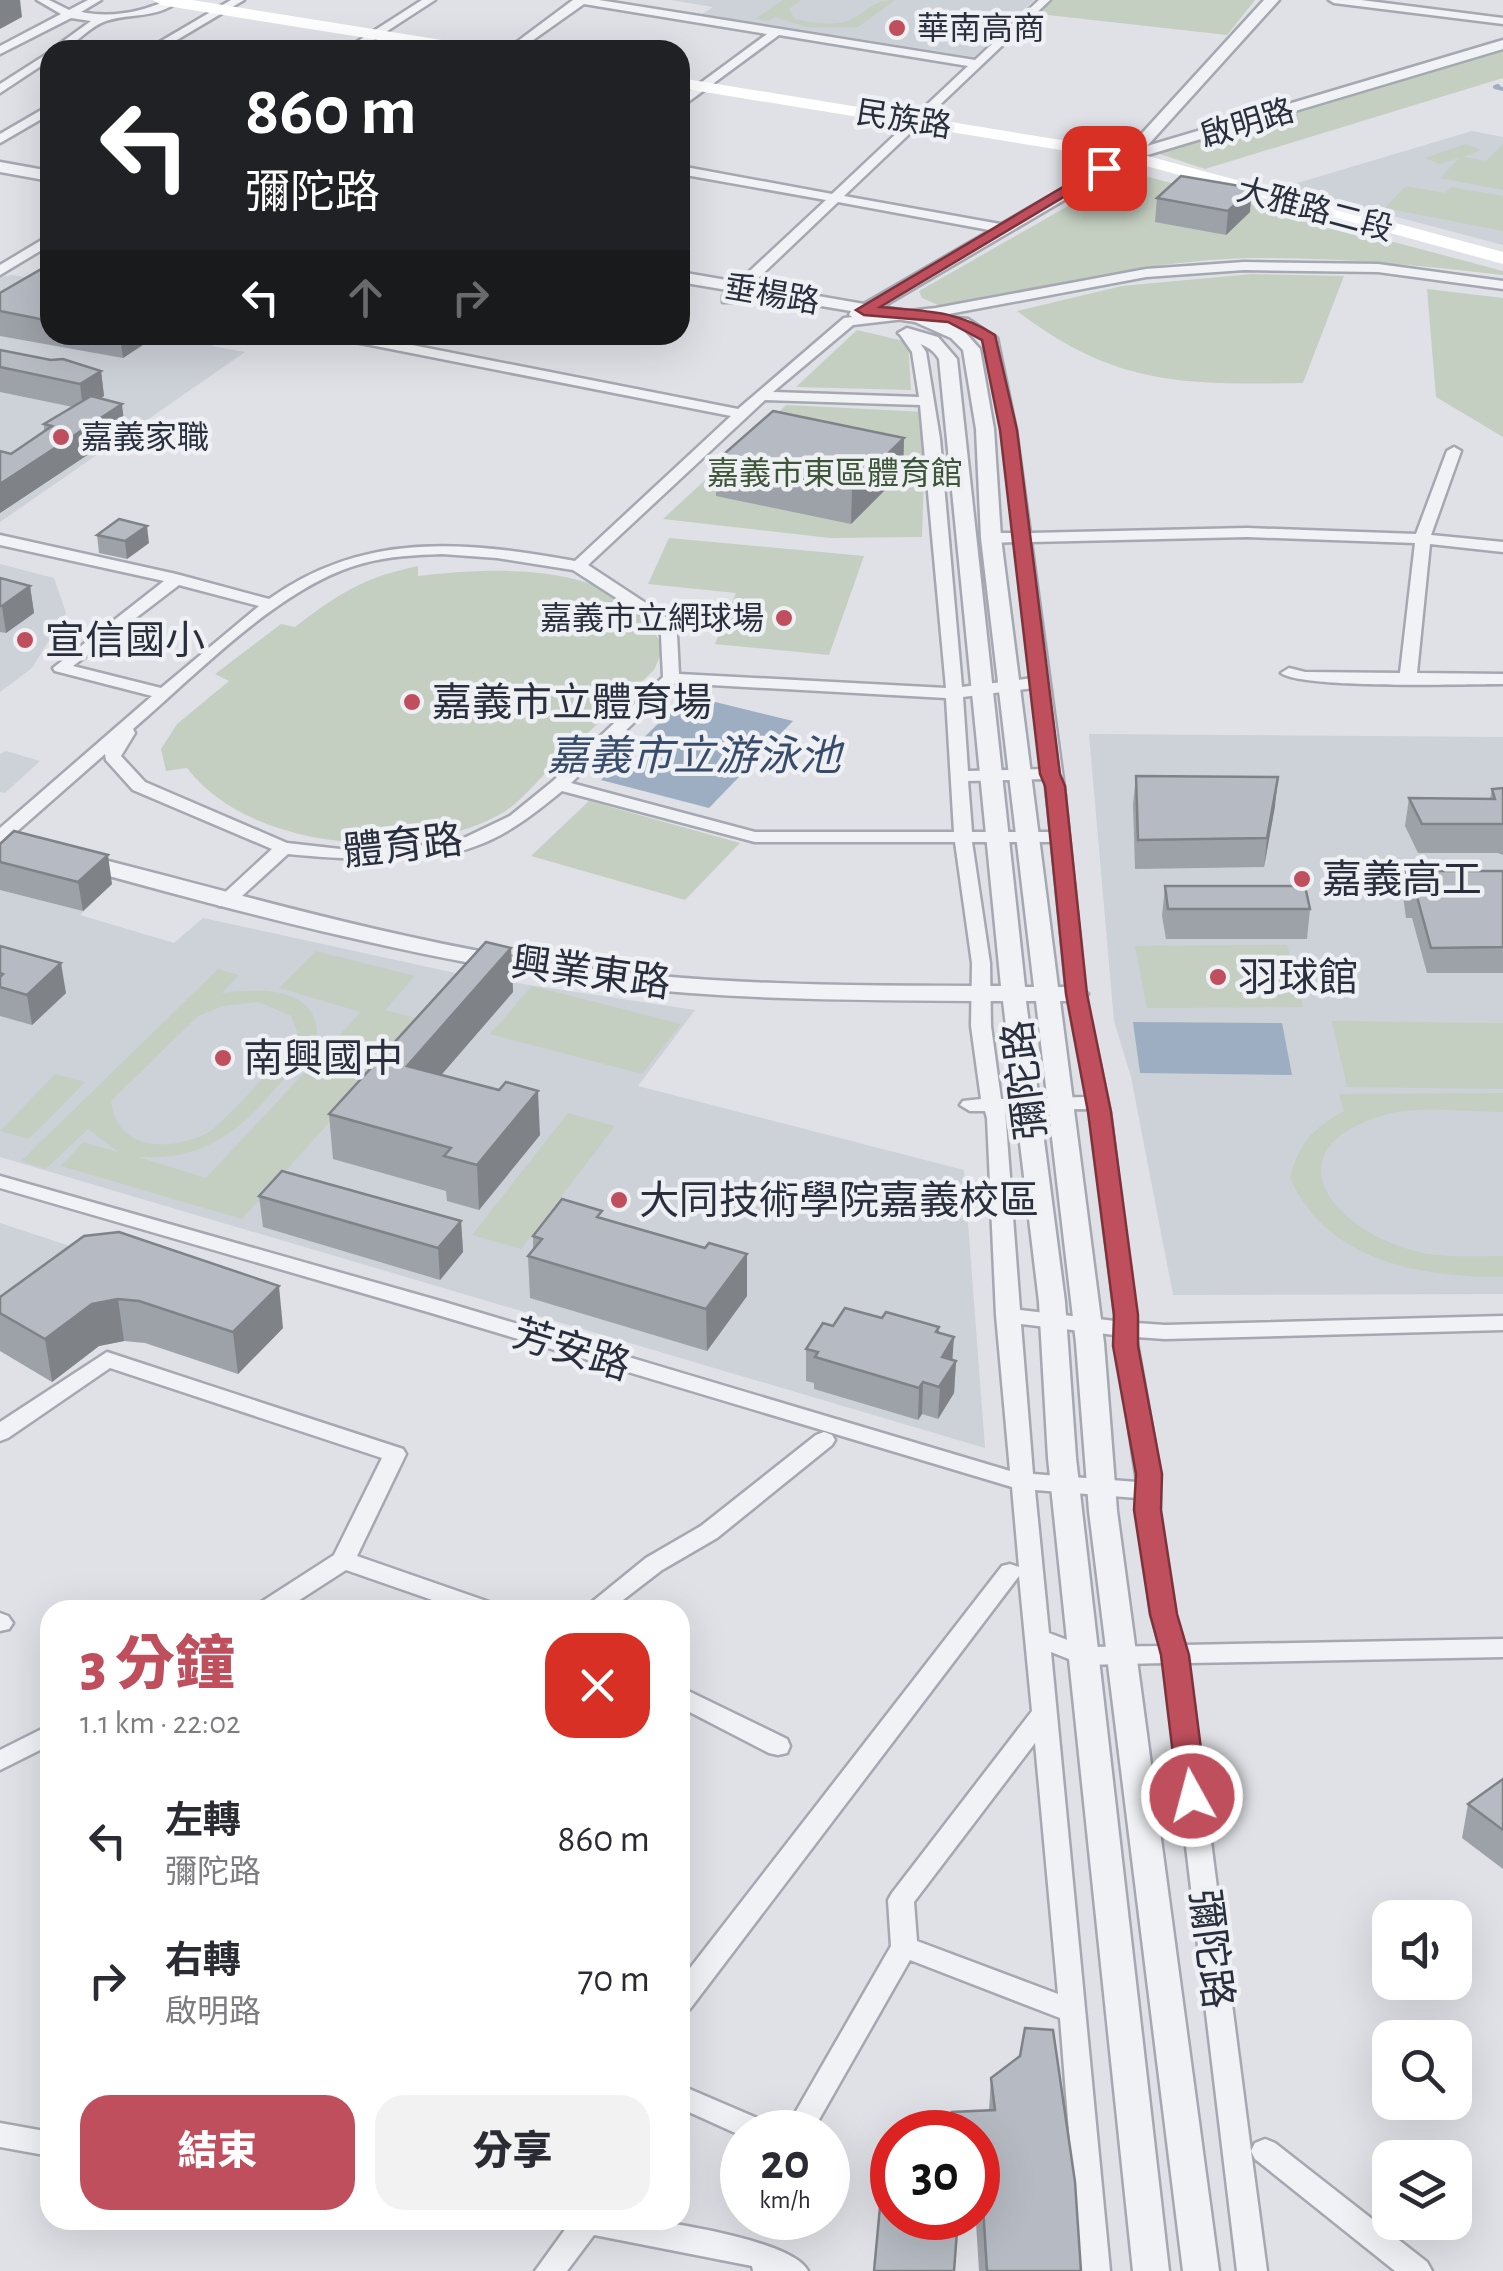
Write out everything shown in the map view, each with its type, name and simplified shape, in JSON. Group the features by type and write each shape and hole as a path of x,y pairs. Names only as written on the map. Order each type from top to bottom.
{"main road":[{"path":"170,1 230,5 412,40"},
{"name":"民族路","path":"690,85 1129,156"},
{"name":"大雅路二段","path":"1129,156 1503,258"}],"street":[{"path":"42,0 70,13 105,16 146,12 170,1"},
{"path":"0,53 96,0"},
{"path":"366,40 430,0"},
{"path":"526,40 581,0 978,64"},
{"path":"735,294 1044,0"},
{"path":"1129,156 1272,0"},
{"path":"1334,0 1503,22"},
{"path":"169,40 230,5"},
{"path":"71,40 105,16"},
{"path":"690,97 774,33"},
{"name":"啟明路","path":"857,316 1000,228 1129,156 1503,44"},
{"path":"0,53 40,59"},
{"path":"0,89 40,64"},
{"path":"0,139 40,115"},
{"path":"0,154 40,161"},
{"path":"0,167 40,174"},
{"path":"690,172 1000,228"},
{"path":"8,270 40,245"},
{"path":"0,249 26,254"},
{"path":"910,322 1146,273 1244,266 1378,268 1503,285"},
{"name":"垂楊路","path":"690,280 735,294 857,316"},
{"path":"983,334 982,321 993,309 1060,288"},
{"name":"垂楊路","path":"690,292 735,294"},
{"path":"578,566 740,414 857,316"},
{"name":"彌陀路","path":"857,316 963,322 990,338 1004,402 1050,774 1055,786 1057,837 1076,994 1098,1104 1163,1614 1175,1655 1252,2271"},
{"name":"彌陀路","path":"910,322 920,352 933,438 950,622 943,691 958,776 958,839 982,993 982,1105 1007,1315 1095,2271"},
{"name":"彌陀路","path":"910,322 957,334 971,349 985,429 991,538 1087,1326 1101,1486 1201,2271"},
{"name":"彌陀路","path":"910,322 942,346 948,359 1151,2271"},
{"path":"391,345 740,414"},
{"path":"761,396 925,401"},
{"path":"1408,680 1423,536 1454,450"},
{"path":"991,538 1423,536 1503,547"},
{"path":"0,540 176,578 273,604"},
{"name":"體育路","path":"6,840 138,714 273,604 322,573 359,560 405,551 509,553 578,566 658,618 669,635 671,678 559,786 516,820 470,843 349,855 284,848 139,786 112,756 138,714"},
{"path":"164,694 61,668 176,578"},
{"path":"1289,673 1305,677 1503,680"},
{"path":"671,678 943,691 1010,689 1041,682"},
{"path":"958,776 1050,774"},
{"path":"559,786 755,837 1057,837"},
{"path":"225,902 284,848"},
{"name":"興業東路","path":"54,854 225,902 556,971 751,991 1076,994"},
{"path":"982,1105 1098,1104"},
{"name":"芳安路","path":"0,1182 1020,1481 1148,1491"},
{"path":"1007,1315 1125,1330 1503,1323"},
{"path":"0,1433 108,1359 395,1454 342,1560 281,1600"},
{"path":"607,1600 654,1564 708,1532 824,1440"},
{"path":"342,1560 458,1600"},
{"path":"690,1988 1010,1572"},
{"path":"1038,1638 1084,1656 1503,1648"},
{"path":"690,1701 778,1746"},
{"path":"811,2110 904,1947 901,1900 1043,1714"},
{"path":"0,1762 40,1740"},
{"path":"904,1947 1073,2012"},
{"path":"690,2100 720,2114"},
{"path":"0,2134 40,2142"},
{"path":"1265,2151 1418,2271"},
{"path":"550,2271 579,2230"},
{"path":"627,2230 776,2266"}],"shaded area":[{"name":"華南高商","path":"671,0 1034,0 975,57 702,14 713,7"},
{"path":"1472,131 1503,137 1503,245 1284,187"},
{"name":"嘉義家職","path":"13,275 40,280 40,345 213,345 245,352 0,522 0,277"},
{"name":"宣信國小","path":"0,564 54,578 66,613 32,668 0,692"},
{"name":"嘉義高工","path":"1089,734 1503,737 1503,1294 1173,1295 1131,1077 1114,1021"},
{"path":"6,751 40,761 5,793 0,792 0,754"},
{"name":"大同技術學院嘉義校區","path":"19,860 112,884 80,915 174,943 203,918 469,976 695,1010 638,1086 964,1170 985,1448 0,1157 0,877"},
{"path":"0,1223 73,1247 0,1295"}],"green space":[{"path":"783,0 801,0 789,9 795,19 831,24 852,19 876,3 895,0 858,27 806,27 775,17 769,21 755,19"},
{"path":"1051,0 1255,0 1227,35 1039,14"},
{"path":"1503,46 1503,78 1205,169 1157,153"},
{"path":"1466,144 1481,150 1464,157 1486,161 1503,144 1503,190 1440,178 1459,158 1440,164 1425,158"},
{"path":"1124,174 1141,175 1503,271 1503,275 1377,262 1251,258 1134,269 940,306 922,298 919,291"},
{"path":"1406,186 1445,193 1451,187 1503,196 1503,231 1385,208"},
{"path":"1252,274 1344,276 1303,383 1222,383 1152,376 1086,354 1017,311 1122,286"},
{"path":"1427,289 1503,298 1503,437 1436,397"},
{"path":"857,330 908,342 911,390 796,387"},
{"name":"嘉義市東區體育館","path":"786,405 926,412 922,537 830,538 663,519"},
{"name":"嘉義市立網球場","path":"669,538 864,556 829,655 715,644 736,593 648,584"},
{"name":"嘉義市立體育場","path":"418,566 418,576 521,571 591,584 621,598 645,620 663,649 654,670 510,808 468,828 426,839 382,843 336,841 292,832 251,817 215,796 187,768 166,771 161,749 177,724 229,681 215,674 281,624 295,627 352,588"},
{"path":"589,801 740,843 685,900 531,856"},
{"name":"羽球館","path":"1287,945 1303,1007 1147,1008 1135,946"},
{"path":"316,951 415,976 385,1010 422,1020 242,1219 61,1166 83,1142 118,1152 88,1129 46,1169 21,1161 218,969 239,975 222,993 271,991 300,1001 310,1010 316,1024 316,1042 259,1107 220,1139 197,1150 170,1156 138,1157 206,1178 361,1012 279,988","holes":["259,1002 291,1016 298,1034 293,1042 209,1132 179,1143 148,1143 124,1130 115,1118 111,1101 198,1016 223,1006"]},
{"path":"532,986 681,1024 642,1074 490,1034"},
{"path":"1332,1021 1503,1023 1503,1089 1347,1087"},
{"path":"55,1074 85,1082 29,1139 0,1131"},
{"path":"1503,1093 1503,1112 1400,1112 1350,1129 1329,1147 1321,1167 1325,1188 1339,1209 1361,1227 1388,1242 1419,1252 1503,1256 1503,1277 1409,1268 1352,1246 1327,1229 1306,1206 1290,1178 1309,1138 1344,1111 1339,1094"},
{"path":"568,1113 615,1126 521,1249 472,1235"}],"water":[{"name":"嘉義市立游泳池","path":"687,695 793,721 709,808 601,780"},
{"path":"1133,1022 1282,1023 1292,1075 1140,1073"}],"building":[{"path":"1181,176 1252,188 1228,211 1157,198"},
{"path":"40,270 40,319 0,311 0,293"},
{"path":"0,350 63,359 101,371 80,384 0,367"},
{"path":"91,396 122,404 0,484 0,451 11,454 52,426 44,424"},
{"path":"773,411 904,438 852,489 716,461"},
{"path":"119,519 147,526 125,541 97,535"},
{"path":"0,578 30,586 0,606"},
{"path":"1136,776 1278,777 1267,838 1138,840"},
{"path":"1503,788 1503,824 1422,824 1409,798 1495,799 1492,789"},
{"path":"14,831 108,855 78,882 0,862 0,844"},
{"path":"1406,871 1503,871 1503,947 1431,948 1416,893 1409,893"},
{"path":"1165,886 1305,886 1310,909 1168,909"},
{"path":"486,942 511,948 407,1066 499,1090 506,1082 538,1091 477,1165 444,1156 451,1148 329,1114"},
{"path":"0,946 61,963 27,995 0,987"},
{"path":"282,1171 461,1221 438,1248 259,1196"},
{"path":"562,1199 602,1211 597,1217 705,1248 709,1243 747,1254 706,1309 528,1256 542,1239 533,1236"},
{"path":"119,1232 279,1286 233,1332 139,1301 118,1299 92,1304 45,1339 0,1313 0,1297 84,1236"},
{"path":"845,1308 882,1318 886,1312 939,1327 936,1332 954,1337 942,1357 956,1361 939,1387 923,1382 919,1388 815,1357 818,1352 806,1349 823,1323 833,1326"},
{"path":"1503,1779 1503,1830 1468,1804"},
{"path":"1025,2028 1053,2030 1075,2182 1081,2271 987,2271 985,2240 1000,2240 1000,2110 995,2110 991,2078 1020,2056"},
{"path":"877,2240 956,2240 954,2271 874,2271"}],"waterway":[{"path":"1498,86 1495,87 1503,89"}],"place":[{"name":"華南高商","path":"897,28"},
{"name":"嘉義家職","path":"61,437"},
{"name":"嘉義市立網球場","path":"784,618"},
{"name":"宣信國小","path":"25,640"},
{"name":"嘉義市立體育場","path":"412,702"},
{"name":"嘉義高工","path":"1302,879"},
{"name":"羽球館","path":"1218,977"},
{"name":"南興國中","path":"223,1058"},
{"name":"大同技術學院嘉義校區","path":"619,1200"}],"route":[{"path":"1104,168 864,310 948,318 990,338 1008,430 1050,774 1055,786 1057,837 1076,994 1100,1112 1126,1315 1125,1346 1149,1474 1148,1510 1163,1614 1175,1655 1192,1796"}]}
